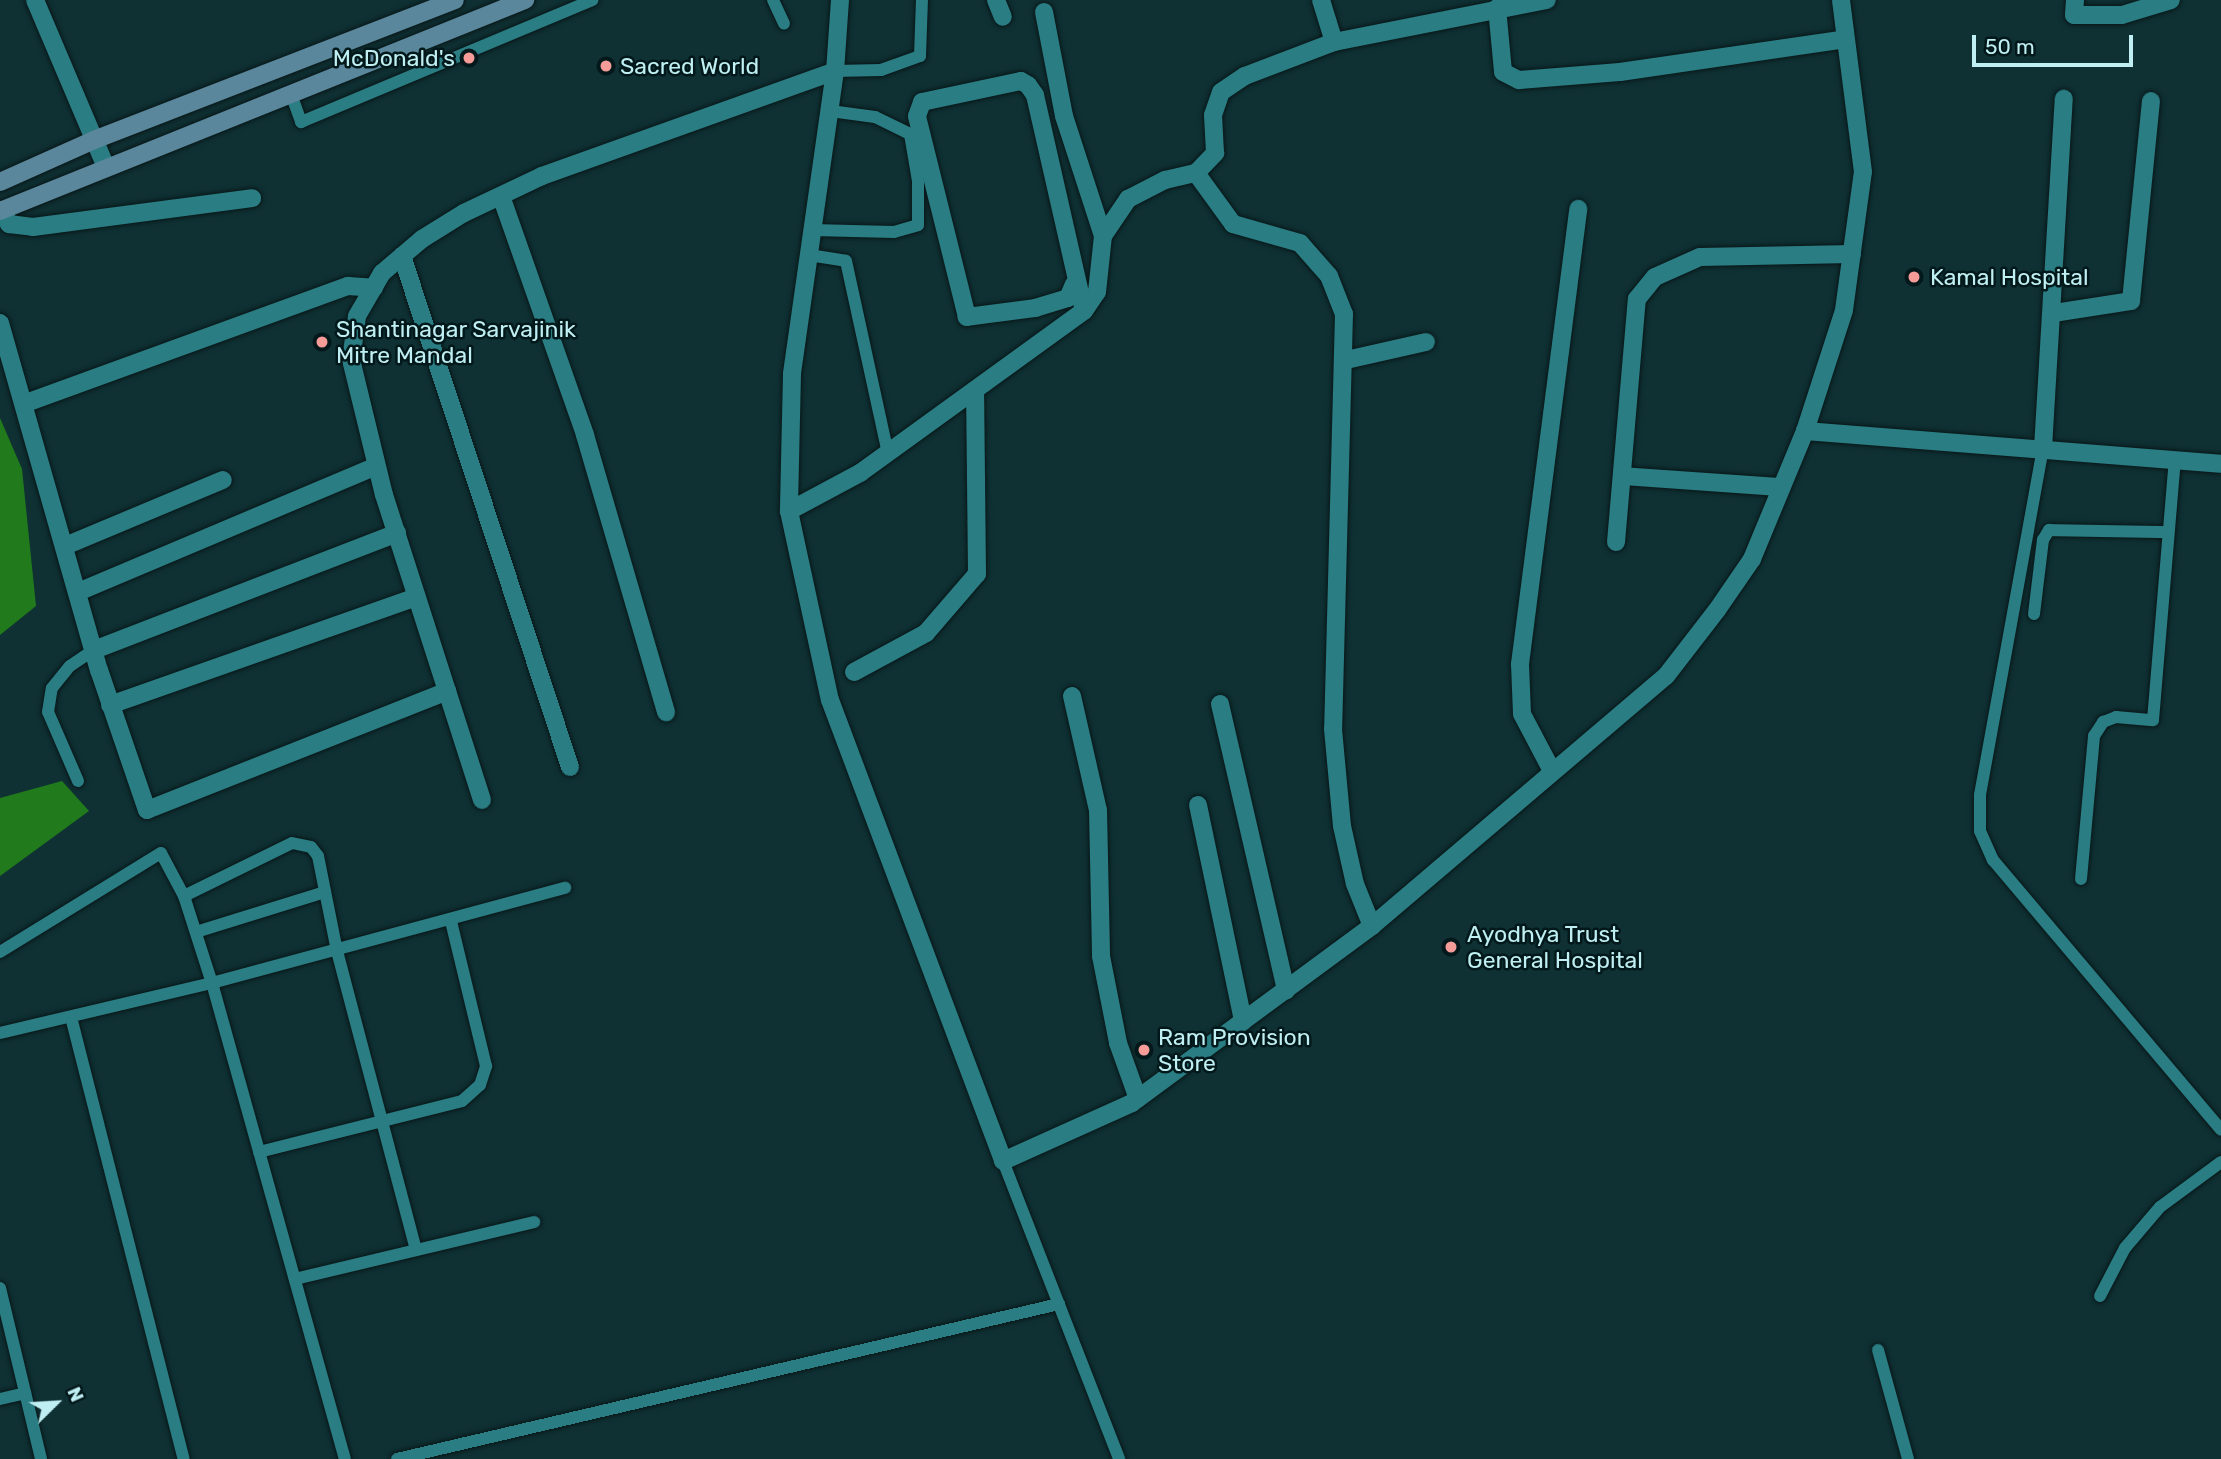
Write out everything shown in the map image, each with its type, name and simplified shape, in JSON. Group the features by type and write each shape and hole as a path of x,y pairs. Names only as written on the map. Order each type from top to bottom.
{"main road":[{"path":"1,211 105,165 461,28 525,0"},
{"path":"0,182 94,140 451,1"}],"street":[{"path":"35,0 105,165"},
{"path":"840,0 830,111 792,374 789,511 830,700 1003,1161 1138,1099 1372,926 1551,769 1666,676 1752,559 1805,431 1844,310 1863,172 1841,0"},
{"path":"1321,0 1334,42"},
{"path":"1103,236 1128,199 1165,180 1196,173 1215,153 1213,115 1221,92 1245,76 1334,42 1546,0"},
{"path":"2075,0 2074,15 2123,15 2171,0"},
{"path":"451,1 461,28"},
{"path":"1497,8 1503,72 1519,80 1620,72 1846,39"},
{"path":"789,511 888,453 1084,312 1097,292 1103,236 1065,116 1044,12"},
{"path":"482,800 377,466 351,360 358,316 382,273 464,213 542,176 835,71"},
{"path":"1074,284 1068,298 1034,309 967,317 917,116 922,102 1021,81 1028,85 1035,95 1074,284 1084,312"},
{"path":"2043,449 2064,99"},
{"path":"2053,313 2131,301 2151,101"},
{"path":"1196,173 1233,224 1300,243 1329,276 1344,314 1346,360 1333,729 1342,826 1354,884 1372,926"},
{"path":"501,196 585,435 666,712"},
{"path":"1,211 9,224 33,227 252,198"},
{"path":"1551,769 1522,714 1520,664 1578,209"},
{"path":"1616,542 1637,299 1655,277 1700,257 1852,254"},
{"path":"402,256 570,768"},
{"path":"26,404 348,286 374,288"},
{"path":"0,323 26,404 110,705 147,810 447,691"},
{"path":"1346,360 1426,342"},
{"path":"854,672 926,633 977,574 975,390"},
{"path":"1805,431 2175,458 2221,464"},
{"path":"78,592 377,466"},
{"path":"1622,476 1782,487"},
{"path":"65,546 223,480"},
{"path":"94,650 397,533"},
{"path":"110,705 417,597"},
{"path":"1072,696 1098,810 1101,956 1118,1043 1138,1099"},
{"path":"1220,704 1286,990"},
{"path":"1198,804 1243,1021"}],"lane":[{"path":"291,94 300,122 407,75 593,0"},
{"path":"773,0 784,24"},
{"path":"835,71 881,70 920,56 922,0"},
{"path":"398,52 407,75"},
{"path":"813,230 894,232 918,225 918,181 910,134 875,117 830,111"},
{"path":"809,255 846,261 888,453"},
{"path":"2043,449 1980,795 1980,831 1993,860 2221,1130"},
{"path":"2081,879 2094,736 2103,722 2116,717 2152,720 2175,458"},
{"path":"2034,614 2043,540 2049,530 2168,532"},
{"path":"78,781 48,712 52,688 70,666 94,650"},
{"path":"184,896 292,843 311,847 318,856 337,951 416,1249"},
{"path":"0,952 161,853 184,896 212,983 345,1459"},
{"path":"0,1033 337,951 565,888"},
{"path":"196,932 325,892"},
{"path":"259,1152 462,1101 480,1085 486,1066 451,921"},
{"path":"71,1017 184,1459"},
{"path":"1003,1161 1119,1459"},
{"path":"2100,1296 2126,1248 2160,1207 2221,1162"},
{"path":"295,1279 534,1222"},
{"path":"0,1288 41,1459"},
{"path":"397,1459 1059,1304"},
{"path":"1878,1350 1908,1459"},
{"path":"0,1399 25,1393"}],"green space":[{"path":"0,418 22,469 36,606 0,635"},
{"path":"62,781 89,811 0,876 0,798"}],"place":[{"name":"McDonald's","path":"469,58"},
{"name":"Sacred World","path":"606,66"},
{"name":"Kamal Hospital","path":"1914,277"},
{"name":"Shantinagar Sarvajinik Mitre Mandal","path":"322,342"},
{"name":"Ayodhya Trust General Hospital","path":"1451,947"},
{"name":"Ram Provision Store","path":"1144,1050"}]}
